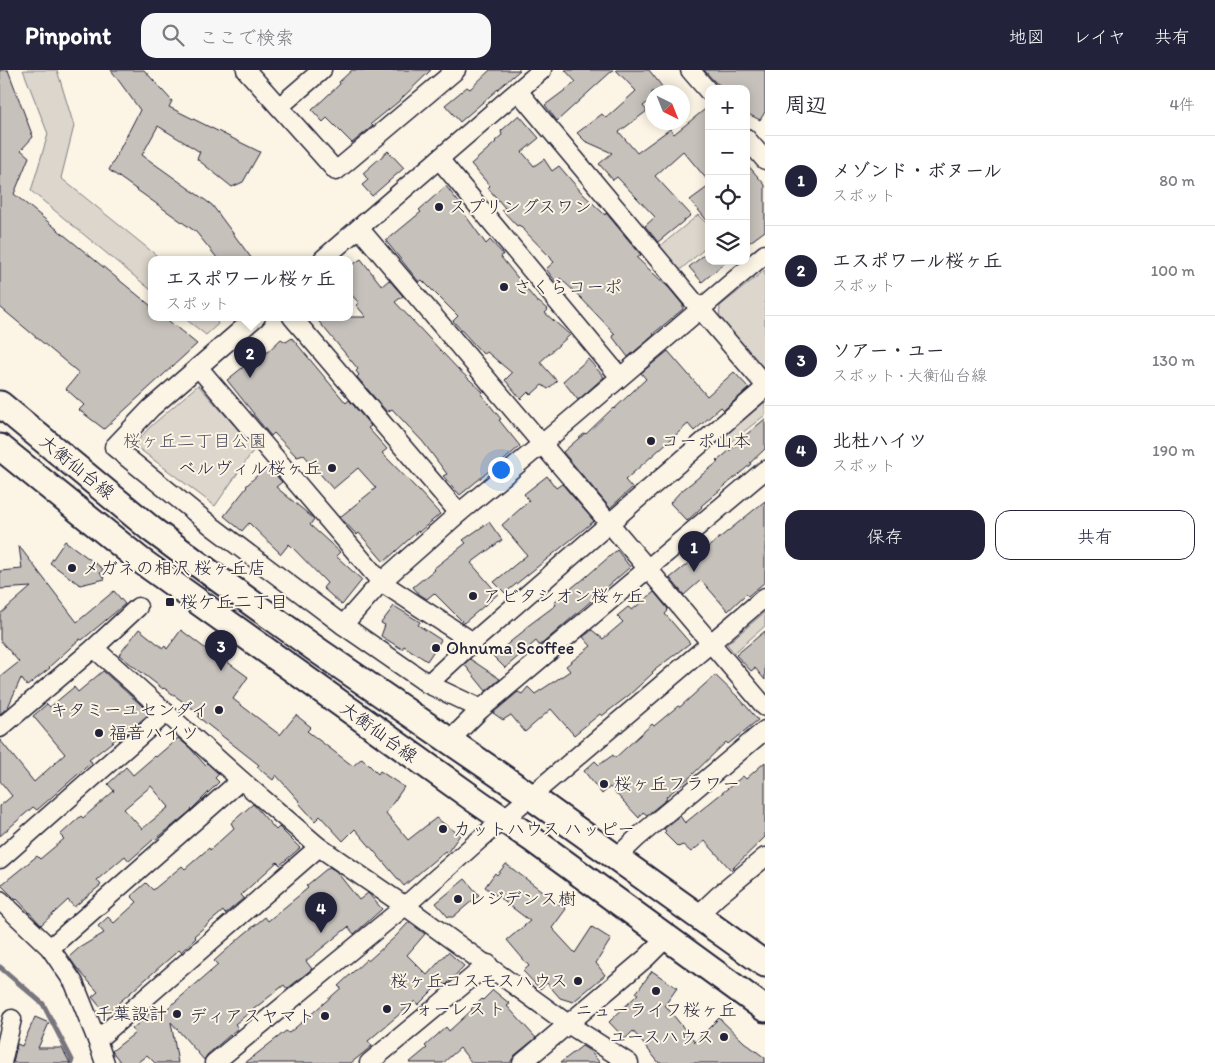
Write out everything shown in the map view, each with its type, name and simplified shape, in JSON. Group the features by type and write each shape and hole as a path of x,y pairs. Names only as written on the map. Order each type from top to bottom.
{"main road":[{"name":"大衡仙台線","path":"0,404 151,529 202,567 320,652 530,796 765,964"},
{"name":"大衡仙台線","path":"0,447 140,560 765,1009"}],"street":[{"path":"246,70 336,171 456,70"},
{"path":"279,107 322,70"},
{"path":"326,256 542,70"},
{"path":"690,70 705,87"},
{"path":"428,684 473,642 765,387 518,90"},
{"path":"750,143 765,160"},
{"path":"439,159 620,378"},
{"path":"359,228 765,707"},
{"path":"342,625 381,582 459,513 765,254"},
{"path":"251,321 151,408 114,447 213,527 342,625 428,684 481,709"},
{"path":"295,321 459,513"},
{"path":"198,367 381,582 473,642"},
{"path":"450,740 481,709 765,470"},
{"path":"214,1063 405,906 503,819 765,597"},
{"path":"0,728 94,648 138,607"},
{"path":"94,648 319,847 488,964 568,1024 629,1063"},
{"path":"0,859 166,712"},
{"path":"616,858 638,837 765,730"},
{"path":"50,948 241,780"},
{"path":"97,1040 319,847"},
{"path":"697,916 765,857"},
{"path":"0,900 50,948 74,983 105,1063"},
{"path":"522,1063 646,958 667,937"},
{"path":"369,1063 488,964"},
{"path":"2,1063 12,1019"}],"green space":[{"path":"23,70 57,70 74,126 61,178 157,256 148,256 148,288 31,191 48,134"},
{"path":"698,215 705,222 705,248 680,270 659,247"},
{"path":"765,270 765,372 719,320 720,306"},
{"path":"188,321 217,321 218,324 206,335"},
{"name":"桜ヶ丘二丁目公園","path":"198,385 255,448 215,506 134,445 150,427"},
{"path":"765,402 765,415 723,448 717,442"},
{"path":"765,612 765,626 734,653 727,644"}],"building":[{"path":"0,70 8,70 33,137 21,150 29,157 14,194 148,304 148,321 169,321 197,344 104,429 79,410 84,405 66,389 79,373 0,307"},
{"path":"111,70 144,70 172,101 169,107 260,152 243,182 232,187 197,159 200,152 158,126 142,155 212,205 250,256 216,256 196,232 109,170 140,110"},
{"path":"352,70 431,70 398,102 371,124 373,126 352,143 327,118 323,122 312,110"},
{"path":"490,70 520,70 460,122 445,105 467,87 470,89"},
{"path":"565,70 613,70 557,121 545,105 576,82"},
{"path":"616,70 649,70 661,85 645,85 645,104 643,106 645,112 619,132 637,153 669,130 674,134 679,130 690,130 690,121 705,109 705,177 683,151 655,176 691,215 658,242 645,226 655,217 617,177 613,180 599,164 612,153 585,141 577,133 602,114 606,118 636,91"},
{"path":"704,70 765,70 765,112 760,120 750,115 750,85 720,85"},
{"path":"519,115 539,138 522,152 534,166 544,159 552,171 559,166 583,194 605,215 606,213 641,255 637,258 669,288 683,305 683,309 628,357 612,336 615,334 581,298 560,278 556,282 546,269 554,262 502,210 505,208 488,188 490,186 471,164 496,142 502,135 501,131"},
{"path":"388,151 404,168 372,196 362,185 368,180 363,173"},
{"path":"750,168 765,185 765,231 750,242"},
{"path":"446,186 486,244 490,240 503,254 501,257 537,302 548,310 545,313 570,335 540,362 557,381 548,389 542,385 531,395 528,392 521,399 505,380 512,373 487,352 483,354 453,321 458,316 422,280 419,282 386,241 421,212 419,210"},
{"path":"705,189 705,218 690,200"},
{"path":"705,254 705,265 722,265 702,282 689,267"},
{"path":"361,259 382,286 389,280 403,296 395,302 458,369 483,392 481,394 520,446 460,495 443,476 447,474 423,442 392,409 387,412 357,377 359,375 356,371 358,369 318,321 353,321 353,317 366,317 356,305 359,303 353,296 353,264"},
{"path":"292,338 346,403 349,400 371,426 368,428 387,449 382,453 440,514 384,562 359,533 357,535 340,517 376,488 358,468 333,489 304,455 297,457 274,433 271,436 227,380 257,356 260,359 281,339 286,342"},
{"path":"668,351 707,396 734,372 749,388 724,410 721,407 694,431 688,424 625,480 632,488 610,508 563,452 586,434 646,379 641,373"},
{"path":"588,359 604,377 578,400 563,381"},
{"path":"765,419 765,449 751,464 701,506 687,521 670,503 680,492 718,462"},
{"path":"267,466 282,482 276,487 314,519 310,525 340,552 336,556 362,580 342,605 323,588 327,583 289,544 281,554 249,523 242,531 224,516 246,486"},
{"path":"547,476 556,488 562,484 594,521 505,593 494,582 527,555 502,525 529,501 524,494"},
{"path":"765,501 765,582 748,596 746,594 728,611 701,580 684,595 670,578"},
{"path":"489,522 502,540 471,563 498,594 464,623 434,593 427,599 413,587 466,543 463,540"},
{"path":"65,541 103,569 100,573 105,579 80,585 50,563"},
{"path":"19,546 77,622 114,591 125,604 82,640 80,639 50,668 27,686 21,678 8,707 0,714 0,677 19,662 0,640 0,614 31,587 0,589 0,571 22,569"},
{"path":"617,550 630,567 543,643 539,645 536,641 505,668 493,656 525,628 556,605 554,602"},
{"path":"654,592 668,609 665,614 690,643 652,672 628,696 602,716 600,714 574,735 551,709 525,732 511,715 503,720 493,713 518,692 522,694 528,687 535,694 570,671 566,666 591,646 583,637 592,630 603,639 623,622 617,616 628,607 632,610"},
{"path":"394,606 420,622 418,625 441,640 427,661 404,646 402,649 381,636 385,625 381,623"},
{"path":"139,629 163,648 165,646 167,649 181,630 248,677 233,699 280,735 296,715 311,727 307,731 353,766 362,758 378,774 380,771 404,787 386,813 408,840 436,818 460,835 447,853 445,851 404,886 355,829 343,841 320,816 315,821 276,775 273,780 257,767 259,765 198,717 200,714 163,689 119,655"},
{"path":"765,631 765,680 755,668 751,671 736,655"},
{"path":"470,659 500,679 486,691 464,664"},
{"path":"103,671 150,713 122,737 121,735 89,760 92,762 37,810 33,807 0,836 0,806 12,796 0,781 0,740 34,782 65,754 33,716 47,704 50,707 74,687 78,692"},
{"path":"715,675 741,700 758,720 728,744 726,742 666,797 667,799 647,815 643,812 639,818 610,787 602,794 584,771 595,761 599,765 613,755 615,758 652,724 654,726 678,706 680,707"},
{"path":"178,738 205,765 207,763 219,774 215,778 219,782 188,813 129,861 125,856 97,880 101,885 74,907 68,900 41,925 1,885 37,856 40,859 64,839 60,835 114,791 108,784 126,767 133,775","holes":["151,786 169,807 142,829 124,809"]},
{"path":"765,762 765,837 731,870 705,841 691,852 683,845 678,847 664,833 666,831 664,829 680,816 685,823 743,776 746,779"},
{"path":"253,804 276,830 279,827 300,848 280,865 277,862 241,895 244,898 225,914 223,911 194,936 196,938 181,952 179,950 106,1014 92,997 98,992 69,957 79,948 104,933 98,926 108,917 114,923 137,902 131,896 146,883 153,890 182,866 185,869 209,848 210,850 234,828 231,823"},
{"path":"506,864 566,909 552,928 575,953 592,927 611,939 596,963 605,975 573,1002 560,998 547,983 540,989 523,971 529,966 507,940 530,921 485,887 495,873 497,875"},
{"path":"329,867 336,871 359,900 368,893 382,909 354,934 348,927 306,961 312,969 287,989 284,985 235,1024 238,1028 207,1055 204,1060 171,1022 178,1063 155,1063 147,1055 137,1063 121,1063 112,1051 135,1033 132,1029 149,1014 154,1020 218,965 214,961 243,935 265,917 268,921 308,888 306,886"},
{"name":"レジデンス樹","path":"465,879 479,895 453,917 448,917 436,903"},
{"path":"409,922 425,934 407,955 427,975 448,952 464,966 446,985 442,981 418,1005 415,1001 368,1041 372,1046 351,1063 245,1063 286,1031 289,1033 308,1017 341,988 338,986 367,959 368,961 395,937"},
{"path":"652,971 677,988 665,1005 695,1042 719,1018 744,1042 765,1058 765,1063 659,1063 633,1031 625,1039 609,1022 638,994 636,993"},
{"path":"493,990 510,1004 507,1006 536,1038 515,1055 510,1063 472,1063 460,1048 443,1063 409,1063 427,1048 425,1046 446,1027 449,1031"},
{"path":"35,1017 49,1023 38,1048 62,1048 70,1063 13,1063 17,1044 22,1046"},
{"path":"582,1046 590,1051 600,1063 560,1063"}],"waterway":[{"path":"0,967 43,1004 72,1060 71,1063"}],"place":[{"name":"スプリングスワン","path":"439,207"},
{"name":"さくらコーポ","path":"504,287"},
{"name":"エスポワール桜ヶ丘","path":"250,378"},
{"name":"コーポ山本","path":"651,441"},
{"name":"ベルヴィル桜ヶ丘","path":"332,468"},
{"name":"メガネの相沢 桜ヶ丘店","path":"72,568"},
{"name":"メゾンド・ボヌール","path":"694,572"},
{"name":"アビタシオン桜ヶ丘","path":"473,596"},
{"name":"桜ケ丘二丁目","path":"170,602"},
{"name":"Ohnuma Scoffee","path":"436,648"},
{"name":"ソアー・ユー","path":"221,671"},
{"name":"キタミーユセンダイ","path":"219,710"},
{"name":"福音ハイツ","path":"99,733"},
{"name":"桜ヶ丘フラワー","path":"604,784"},
{"name":"カットハウス ハッピー","path":"443,829"},
{"name":"レジデンス樹","path":"458,899"},
{"name":"北杜ハイツ","path":"321,933"},
{"name":"桜ヶ丘コスモスハウス","path":"578,981"},
{"name":"ニューライフ桜ヶ丘","path":"656,991"},
{"name":"フォーレスト","path":"387,1009"},
{"name":"千葉設計","path":"177,1014"},
{"name":"ディアスヤマト","path":"325,1016"},
{"name":"ユースハウス","path":"724,1037"}]}
